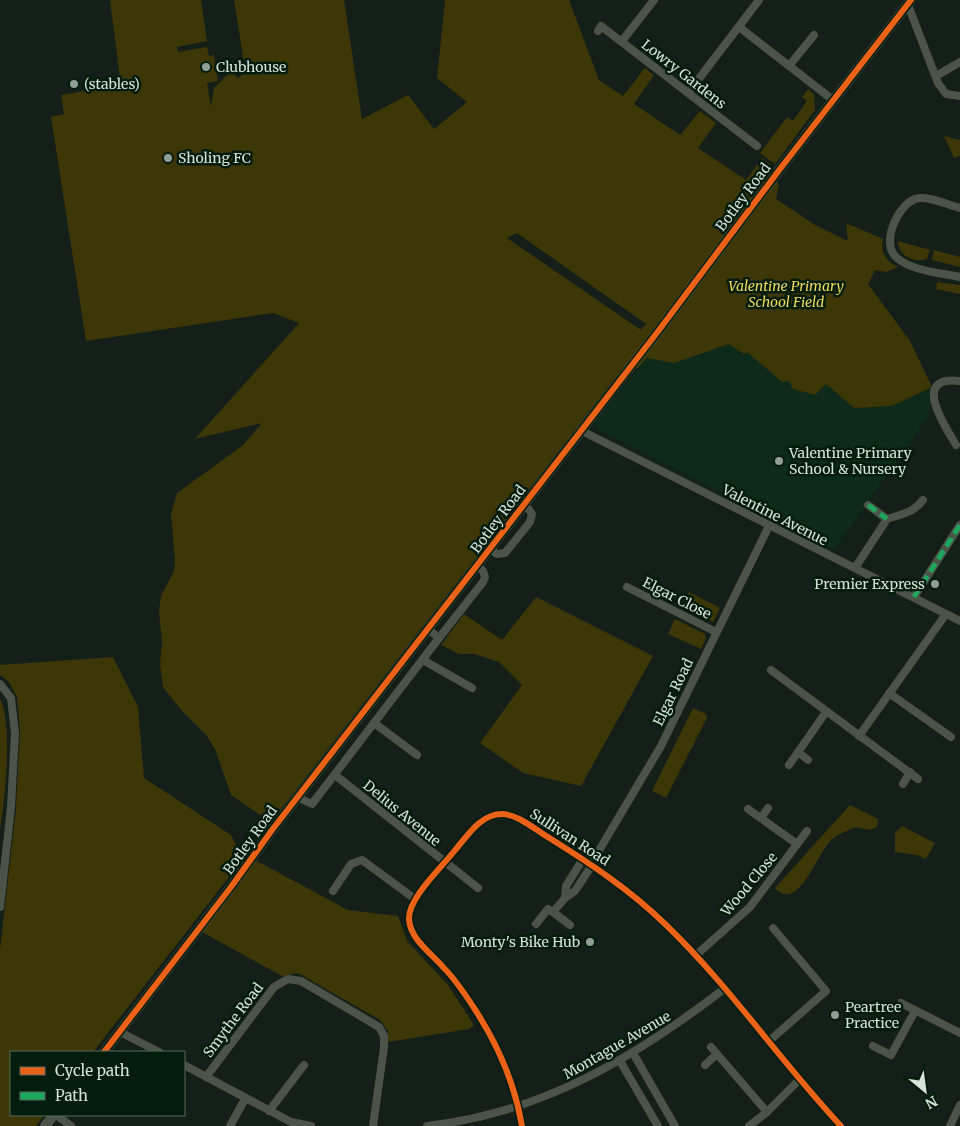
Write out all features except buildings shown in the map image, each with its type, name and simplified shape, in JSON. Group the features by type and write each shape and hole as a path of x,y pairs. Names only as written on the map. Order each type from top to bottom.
{"main road":[{"name":"Botley Road","path":"105,1051 297,797 478,566 580,430 656,334 909,2"},
{"path":"46,1126 54,1116"}],"street":[{"path":"622,41 654,0"},
{"path":"688,93 759,0"},
{"path":"909,2 936,76 946,94 960,96"},
{"name":"Lowry Gardens","path":"598,31 601,26 622,41 756,146"},
{"path":"739,27 833,100"},
{"path":"789,66 814,35"},
{"path":"936,76 960,62"},
{"path":"960,208 922,198 910,202 899,216 892,232 890,245 894,255 904,262 960,277"},
{"path":"956,445 939,416 933,398 934,391 940,384 952,380 960,381"},
{"name":"Valentine Avenue","path":"580,430 960,621"},
{"path":"855,568 887,519 910,513 923,500"},
{"path":"868,505 887,519"},
{"path":"914,597 960,525"},
{"name":"Elgar Road","path":"536,924 548,909 553,912 565,898 575,891 661,746 769,526"},
{"path":"297,797 312,804 335,775 483,582 485,577 484,571 478,566"},
{"name":"Elgar Close","path":"627,587 716,632"},
{"path":"859,736 946,614"},
{"path":"428,629 439,638"},
{"path":"423,660 472,688"},
{"path":"771,670 918,779"},
{"path":"0,684 11,698 15,732 11,807 0,907"},
{"path":"889,693 951,737"},
{"path":"789,765 826,712"},
{"path":"374,723 417,755"},
{"path":"341,741 354,750"},
{"path":"798,752 808,760"},
{"path":"903,784 910,772"},
{"name":"Delius Avenue","path":"335,775 478,888"},
{"path":"761,818 768,808"},
{"path":"748,809 797,844"},
{"name":"Sullivan Road","path":"522,1126 519,1107 497,1051 480,1018 452,976 416,937 412,930 409,913 415,899 478,824 486,819 503,814 520,820 582,859 641,902 695,956 842,1126"},
{"name":"Wood Close","path":"695,956 750,907 806,831"},
{"path":"565,898 566,886 582,859"},
{"path":"333,891 351,864 362,860 415,899"},
{"path":"553,912 570,925"},
{"path":"768,1042 826,992 773,928"},
{"name":"Smythe Road","path":"206,1077 274,987 288,979 302,981 373,1022 382,1032 384,1047 373,1126"},
{"name":"Montague Avenue","path":"427,1126 440,1125 519,1107 567,1088 620,1061 679,1024 724,989"},
{"path":"901,1003 960,1032"},
{"path":"873,1046 891,1055 915,1011"},
{"path":"120,1032 157,1051"},
{"path":"711,1047 767,1112"},
{"path":"633,1053 675,1126"},
{"path":"705,1065 717,1054"},
{"path":"620,1061 658,1126"},
{"path":"270,1111 304,1065"},
{"path":"185,1066 291,1122 310,1126"},
{"path":"749,1126 767,1112 800,1079"},
{"path":"230,1126 245,1099"},
{"path":"950,1126 960,1105"},
{"path":"56,1116 71,1126"}],"shaded area":[{"name":"Valentine Primary School & Nursery","path":"729,344 743,354 747,352 782,382 789,381 794,389 815,395 826,384 854,408 892,406 932,387 929,416 834,550 597,429 595,422 649,355 674,363"}],"green space":[{"name":"Valentine Primary School Field","path":"110,0 201,0 207,41 177,47 178,52 207,47 209,56 214,55 218,81 207,83 211,107 214,88 232,70 237,78 249,71 244,63 234,0 344,0 362,119 408,95 434,129 467,102 437,78 445,0 569,0 599,80 623,96 645,68 654,75 634,104 680,135 700,111 716,123 698,148 746,180 762,158 774,167 770,173 779,185 776,199 815,225 848,241 846,223 883,239 882,248 885,256 898,267 887,272 875,270 868,284 910,341 932,387 892,406 854,408 826,384 815,395 793,389 789,381 782,382 747,352 744,354 729,344 674,363 647,358 638,368 623,368 271,822 231,795 215,749 206,735 182,711 163,687 160,665 162,641 159,613 161,596 174,571 175,560 171,514 177,493 242,446 262,423 195,439 299,323 273,313 86,341 51,117 64,114 61,95 108,87 109,89 121,87","holes":["517,233 646,324 641,330 507,238"]},
{"path":"808,89 814,94 815,110 775,164 760,153 787,117 793,121 807,101 802,97"},
{"path":"944,136 960,140 960,156 954,158"},
{"path":"898,241 930,250 927,259 917,260 908,257 901,251"},
{"path":"934,250 960,257 960,267 932,260"},
{"path":"937,282 960,285 960,294 936,289"},
{"path":"689,592 720,608 713,622 681,607"},
{"path":"536,597 653,656 581,786 523,773 480,743 522,685 499,662 474,654 459,654 441,645 464,614 502,640"},
{"path":"675,619 705,634 706,638 701,649 668,634"},
{"path":"113,657 138,707 144,778 231,835 243,859 94,1051 10,1051 10,1116 43,1116 36,1126 0,1126 0,950 16,808 20,731 17,697 9,682 0,675 0,665"},
{"path":"0,698 6,726 7,763 0,829"},
{"path":"693,708 706,714 707,718 666,798 652,791"},
{"path":"850,805 878,819 877,827 870,830 856,827 837,836 831,840 799,888 791,893 783,894 775,888"},
{"path":"902,826 935,843 926,859 917,855 895,852 895,833"},
{"path":"255,860 348,910 398,916 407,941 448,985 474,1025 469,1029 388,1042 388,1031 380,1020 298,973 282,976 200,931"}],"marked path":[{"path":"868,505 887,519"},
{"path":"914,597 960,525"}],"cycle path":[{"path":"105,1051 231,887 272,830 656,334 780,169 911,0"},
{"path":"522,1126 510,1080 490,1035 456,982 417,939 410,926 409,919 414,902 427,882 470,832 481,821 494,815 502,814 521,820 581,858 610,878 651,911 711,972 841,1126"}],"place":[{"name":"Clubhouse","path":"206,67"},
{"name":"(stables)","path":"74,84"},
{"name":"Sholing FC","path":"168,158"},
{"name":"Valentine Primary School & Nursery","path":"779,461"},
{"name":"Premier Express","path":"935,584"},
{"name":"Monty's Bike Hub","path":"590,942"},
{"name":"Peartree Practice","path":"835,1015"}]}
